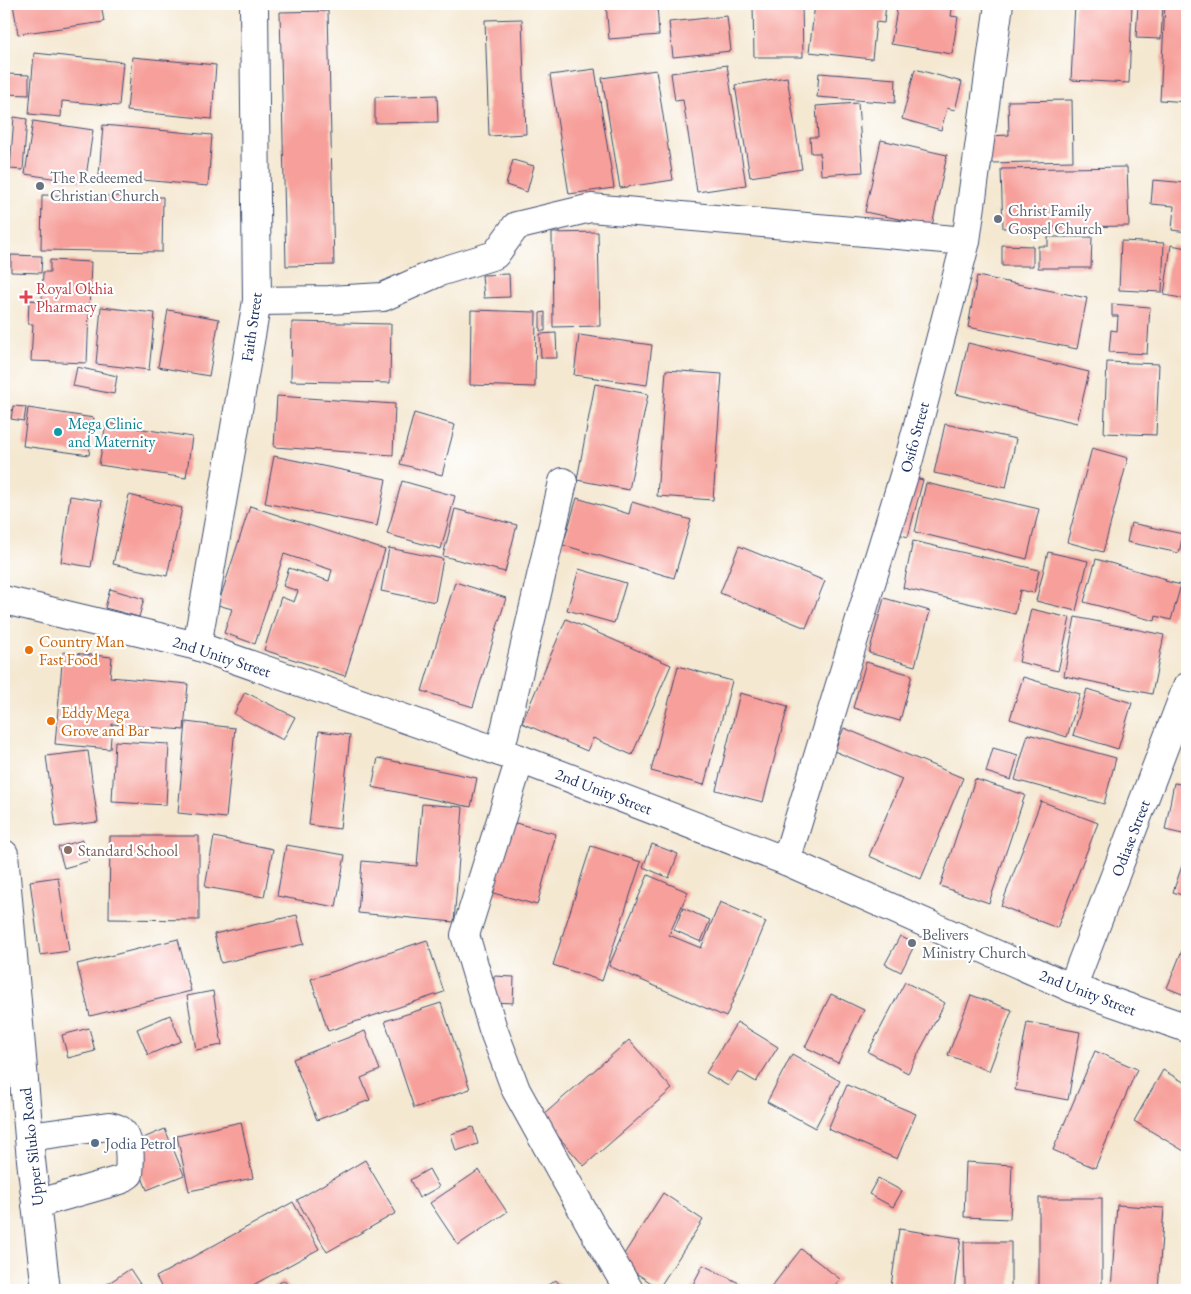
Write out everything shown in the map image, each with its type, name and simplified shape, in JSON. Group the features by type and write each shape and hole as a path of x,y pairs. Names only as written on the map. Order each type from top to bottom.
{"street":[{"name":"Faith Street","path":"197,646 257,301 254,4"},
{"name":"Osifo Street","path":"786,860 909,459 966,241 999,4"},
{"path":"257,301 383,297 439,272 495,255 516,226 591,208 966,241"},
{"path":"563,482 510,756 465,935 494,1029 516,1090 629,1290"},
{"name":"2nd Unity Street","path":"4,600 197,646 510,756 786,860 1072,988 1187,1028"},
{"name":"Odiase Street","path":"1072,988 1187,687"},
{"name":"Upper Siluko Road","path":"4,854 29,1137 46,1290"},
{"path":"29,1137 109,1126 120,1130 127,1140 130,1162 129,1174 120,1180 36,1204"}],"building":[{"path":"13,4 101,4 104,22 18,34"},
{"path":"606,4 657,4 659,35 609,39"},
{"path":"753,4 802,4 803,57 754,57"},
{"path":"815,4 886,4 884,23 876,22 872,59 809,52"},
{"path":"898,4 953,4 951,16 958,17 952,54 891,44"},
{"path":"1075,4 1132,4 1129,83 1071,80"},
{"path":"1138,4 1163,4 1161,39 1136,38"},
{"path":"1165,4 1187,4 1187,102 1160,100"},
{"path":"328,11 334,265 286,266 280,12"},
{"path":"727,16 731,51 673,57 669,22"},
{"path":"522,19 526,134 489,136 485,20"},
{"path":"34,53 123,62 119,106 62,101 61,117 29,114"},
{"path":"132,57 216,65 212,119 127,111"},
{"path":"727,65 746,185 697,192 683,100 675,101 671,73"},
{"path":"595,69 614,188 569,194 550,75"},
{"path":"915,69 962,82 955,110 947,108 941,130 902,119"},
{"path":"656,70 673,180 620,188 602,78"},
{"path":"819,73 896,79 895,103 817,97"},
{"path":"6,74 29,75 29,95 6,94"},
{"path":"787,77 802,169 750,177 735,85"},
{"path":"437,95 438,122 375,123 375,97"},
{"path":"1072,100 1073,161 990,163 989,136 1009,135 1008,101"},
{"path":"858,103 863,172 821,175 820,153 811,153 810,137 818,137 816,106"},
{"path":"14,117 27,119 23,170 10,169"},
{"path":"33,121 93,130 85,183 25,174"},
{"path":"103,125 212,135 208,186 99,176"},
{"path":"881,140 947,155 932,226 865,212"},
{"path":"513,160 534,166 527,192 506,185"},
{"path":"1127,167 1129,226 1003,228 1001,169"},
{"path":"1153,180 1187,183 1187,232 1172,230 1174,206 1151,204"},
{"path":"42,195 163,197 162,252 41,250"},
{"path":"598,232 600,326 553,327 552,233"},
{"path":"1048,237 1092,237 1091,268 1038,268 1038,246 1048,246"},
{"path":"1121,241 1164,243 1162,292 1119,290"},
{"path":"1002,245 1033,246 1033,266 1002,266"},
{"path":"1171,245 1187,248 1187,299 1164,295"},
{"path":"11,255 42,256 41,273 11,272"},
{"path":"50,260 91,262 87,363 31,361 33,324 28,324 29,300 42,301 43,272 50,272"},
{"path":"509,274 510,297 484,298 482,275"},
{"path":"977,276 1087,298 1077,349 968,327"},
{"path":"1112,304 1150,307 1147,354 1109,352 1111,330 1117,331 1118,316 1112,316"},
{"path":"101,307 155,313 149,370 96,364"},
{"path":"168,310 219,319 209,376 158,367"},
{"path":"471,310 536,312 535,387 470,385"},
{"path":"545,312 545,331 540,331 540,313"},
{"path":"292,322 391,324 390,383 291,381"},
{"path":"556,333 557,358 541,358 540,334"},
{"path":"579,335 652,345 647,385 574,375"},
{"path":"968,343 1089,372 1077,423 956,394"},
{"path":"1107,362 1159,364 1156,435 1104,433"},
{"path":"77,367 117,376 114,394 73,386"},
{"path":"666,370 722,374 713,500 657,496"},
{"path":"595,384 648,394 629,490 577,480"},
{"path":"277,396 395,404 393,455 274,447"},
{"path":"13,406 26,407 24,421 11,419"},
{"name":"Mega Clinic and Maternity","path":"28,408 94,418 89,455 23,446"},
{"path":"414,413 455,425 442,475 400,464"},
{"path":"106,423 192,437 186,478 99,465"},
{"path":"945,424 1016,439 1006,488 934,473"},
{"path":"1092,448 1128,458 1103,552 1067,542"},
{"path":"274,456 386,479 377,526 265,503"},
{"path":"906,476 923,480 908,537 892,532"},
{"path":"402,481 455,496 441,549 387,534"},
{"path":"926,483 1039,509 1027,559 915,532"},
{"path":"129,495 182,508 167,576 113,564"},
{"path":"70,496 102,501 91,567 61,562"},
{"path":"577,498 629,514 632,502 691,520 674,578 563,545"},
{"path":"250,506 385,550 345,676 264,650 281,597 294,602 298,591 283,586 289,568 329,581 332,570 284,554 255,644 224,633 232,609 218,605"},
{"path":"455,509 517,525 505,572 443,556"},
{"path":"1131,523 1183,534 1179,553 1127,542"},
{"path":"913,541 1039,570 1034,593 1020,590 1015,614 903,588"},
{"path":"739,546 825,581 806,628 720,593"},
{"path":"389,548 443,559 435,602 381,591"},
{"path":"1048,552 1088,561 1076,611 1036,601"},
{"path":"1096,559 1181,585 1171,620 1156,616 1155,621 1084,602"},
{"path":"579,569 626,583 614,623 567,610"},
{"path":"455,582 506,598 473,707 422,691"},
{"path":"110,589 144,599 139,617 105,608"},
{"path":"884,598 930,611 915,666 869,653"},
{"path":"1031,609 1070,618 1058,671 1019,662"},
{"path":"1075,617 1164,635 1152,694 1064,676"},
{"path":"566,619 671,665 632,755 593,738 587,751 522,723"},
{"path":"63,652 112,657 110,677 188,684 184,730 112,724 110,749 55,744"},
{"path":"866,662 912,675 900,721 853,708"},
{"path":"678,666 732,681 704,785 651,771"},
{"path":"1023,677 1080,694 1067,737 1010,719"},
{"path":"1087,689 1132,703 1118,749 1073,735"},
{"path":"245,692 295,717 283,740 234,714"},
{"path":"740,693 788,706 763,802 716,790"},
{"path":"186,722 235,728 226,818 178,813"},
{"path":"844,728 963,778 921,879 869,856 902,779 834,751"},
{"path":"319,731 350,735 340,829 309,825"},
{"path":"1028,734 1116,758 1104,804 1015,780"},
{"path":"115,741 169,744 166,805 112,802"},
{"path":"993,748 1018,755 1011,780 986,772"},
{"path":"88,751 98,822 56,827 46,756"},
{"path":"378,758 477,778 471,807 372,787"},
{"path":"975,779 1025,795 989,903 940,886"},
{"path":"1174,783 1187,785 1187,835 1165,830"},
{"path":"1041,801 1098,823 1057,928 1001,906"},
{"path":"422,804 463,807 454,922 358,913 362,861 417,866"},
{"path":"512,822 556,834 537,905 493,893"},
{"path":"110,836 199,836 199,920 109,919"},
{"path":"214,837 273,849 264,897 205,887"},
{"path":"83,840 89,861 64,868 58,847"},
{"path":"652,844 678,854 669,878 643,867"},
{"path":"286,845 345,855 336,907 277,896"},
{"path":"591,846 641,862 602,981 553,965"},
{"path":"1187,854 1187,897 1173,892"},
{"path":"648,875 688,892 669,935 701,948 720,902 766,922 726,1017 609,966"},
{"path":"58,877 69,951 40,955 30,881"},
{"path":"683,908 710,920 701,942 674,930"},
{"path":"297,915 304,944 221,963 214,934"},
{"path":"900,936 915,944 901,972 885,964"},
{"path":"1187,938 1187,996 1167,988"},
{"path":"178,939 191,991 90,1016 77,964"},
{"path":"427,940 444,992 328,1031 311,979"},
{"path":"494,976 514,977 513,1003 493,1002"},
{"path":"905,982 945,1003 908,1073 868,1052"},
{"path":"213,991 222,1045 196,1050 187,996"},
{"path":"831,994 864,1010 838,1063 805,1047"},
{"path":"971,995 1012,1010 989,1071 948,1055"},
{"path":"441,1003 470,1089 414,1108 385,1021"},
{"path":"170,1015 181,1041 148,1055 137,1029"},
{"path":"737,1022 778,1047 756,1082 738,1071 728,1086 706,1073"},
{"path":"1027,1022 1080,1032 1068,1100 1015,1090"},
{"path":"89,1028 95,1051 68,1058 62,1035"},
{"path":"365,1031 380,1070 361,1078 370,1100 317,1120 293,1059"},
{"path":"629,1040 672,1089 584,1166 541,1117"},
{"path":"1095,1051 1137,1069 1095,1168 1053,1150"},
{"path":"792,1054 840,1081 815,1128 767,1102"},
{"path":"1163,1070 1187,1084 1187,1145 1184,1151 1134,1121"},
{"path":"847,1085 916,1114 897,1159 828,1129"},
{"path":"241,1122 253,1178 189,1191 177,1136"},
{"path":"473,1127 478,1144 456,1151 451,1134"},
{"path":"165,1129 184,1175 147,1190 129,1144"},
{"path":"365,1160 396,1213 327,1252 297,1200"},
{"path":"966,1162 1012,1165 1010,1219 964,1217"},
{"path":"429,1169 439,1187 419,1198 410,1180"},
{"path":"479,1170 507,1212 458,1245 430,1203"},
{"path":"878,1178 902,1191 893,1207 869,1194"},
{"path":"663,1193 703,1220 659,1288 619,1262"},
{"path":"1039,1198 1102,1198 1102,1290 1039,1290"},
{"path":"293,1202 319,1249 244,1290 163,1290 156,1277"},
{"path":"1117,1205 1164,1208 1158,1290 1111,1290"},
{"path":"899,1229 961,1238 954,1290 920,1290 891,1286"},
{"path":"964,1242 1011,1242 1011,1287 965,1287"},
{"path":"801,1249 840,1279 831,1290 769,1290"},
{"path":"703,1265 743,1285 741,1290 690,1290"},
{"path":"130,1269 144,1290 98,1290"},
{"path":"284,1280 291,1290 269,1290"},
{"path":"556,1280 563,1290 540,1290"}],"place":[{"name":"The Redeemed Christian Church","path":"40,186"},
{"name":"Christ Family Gospel Church","path":"998,219"},
{"name":"Royal Okhia Pharmacy","path":"26,297"},
{"name":"Mega Clinic and Maternity","path":"58,432"},
{"name":"Country Man Fast Food","path":"29,650"},
{"name":"Eddy Mega Grove and Bar","path":"51,721"},
{"name":"Standard School","path":"68,850"},
{"name":"Belivers Ministry Church","path":"912,943"},
{"name":"Jodia Petrol","path":"95,1143"}]}
